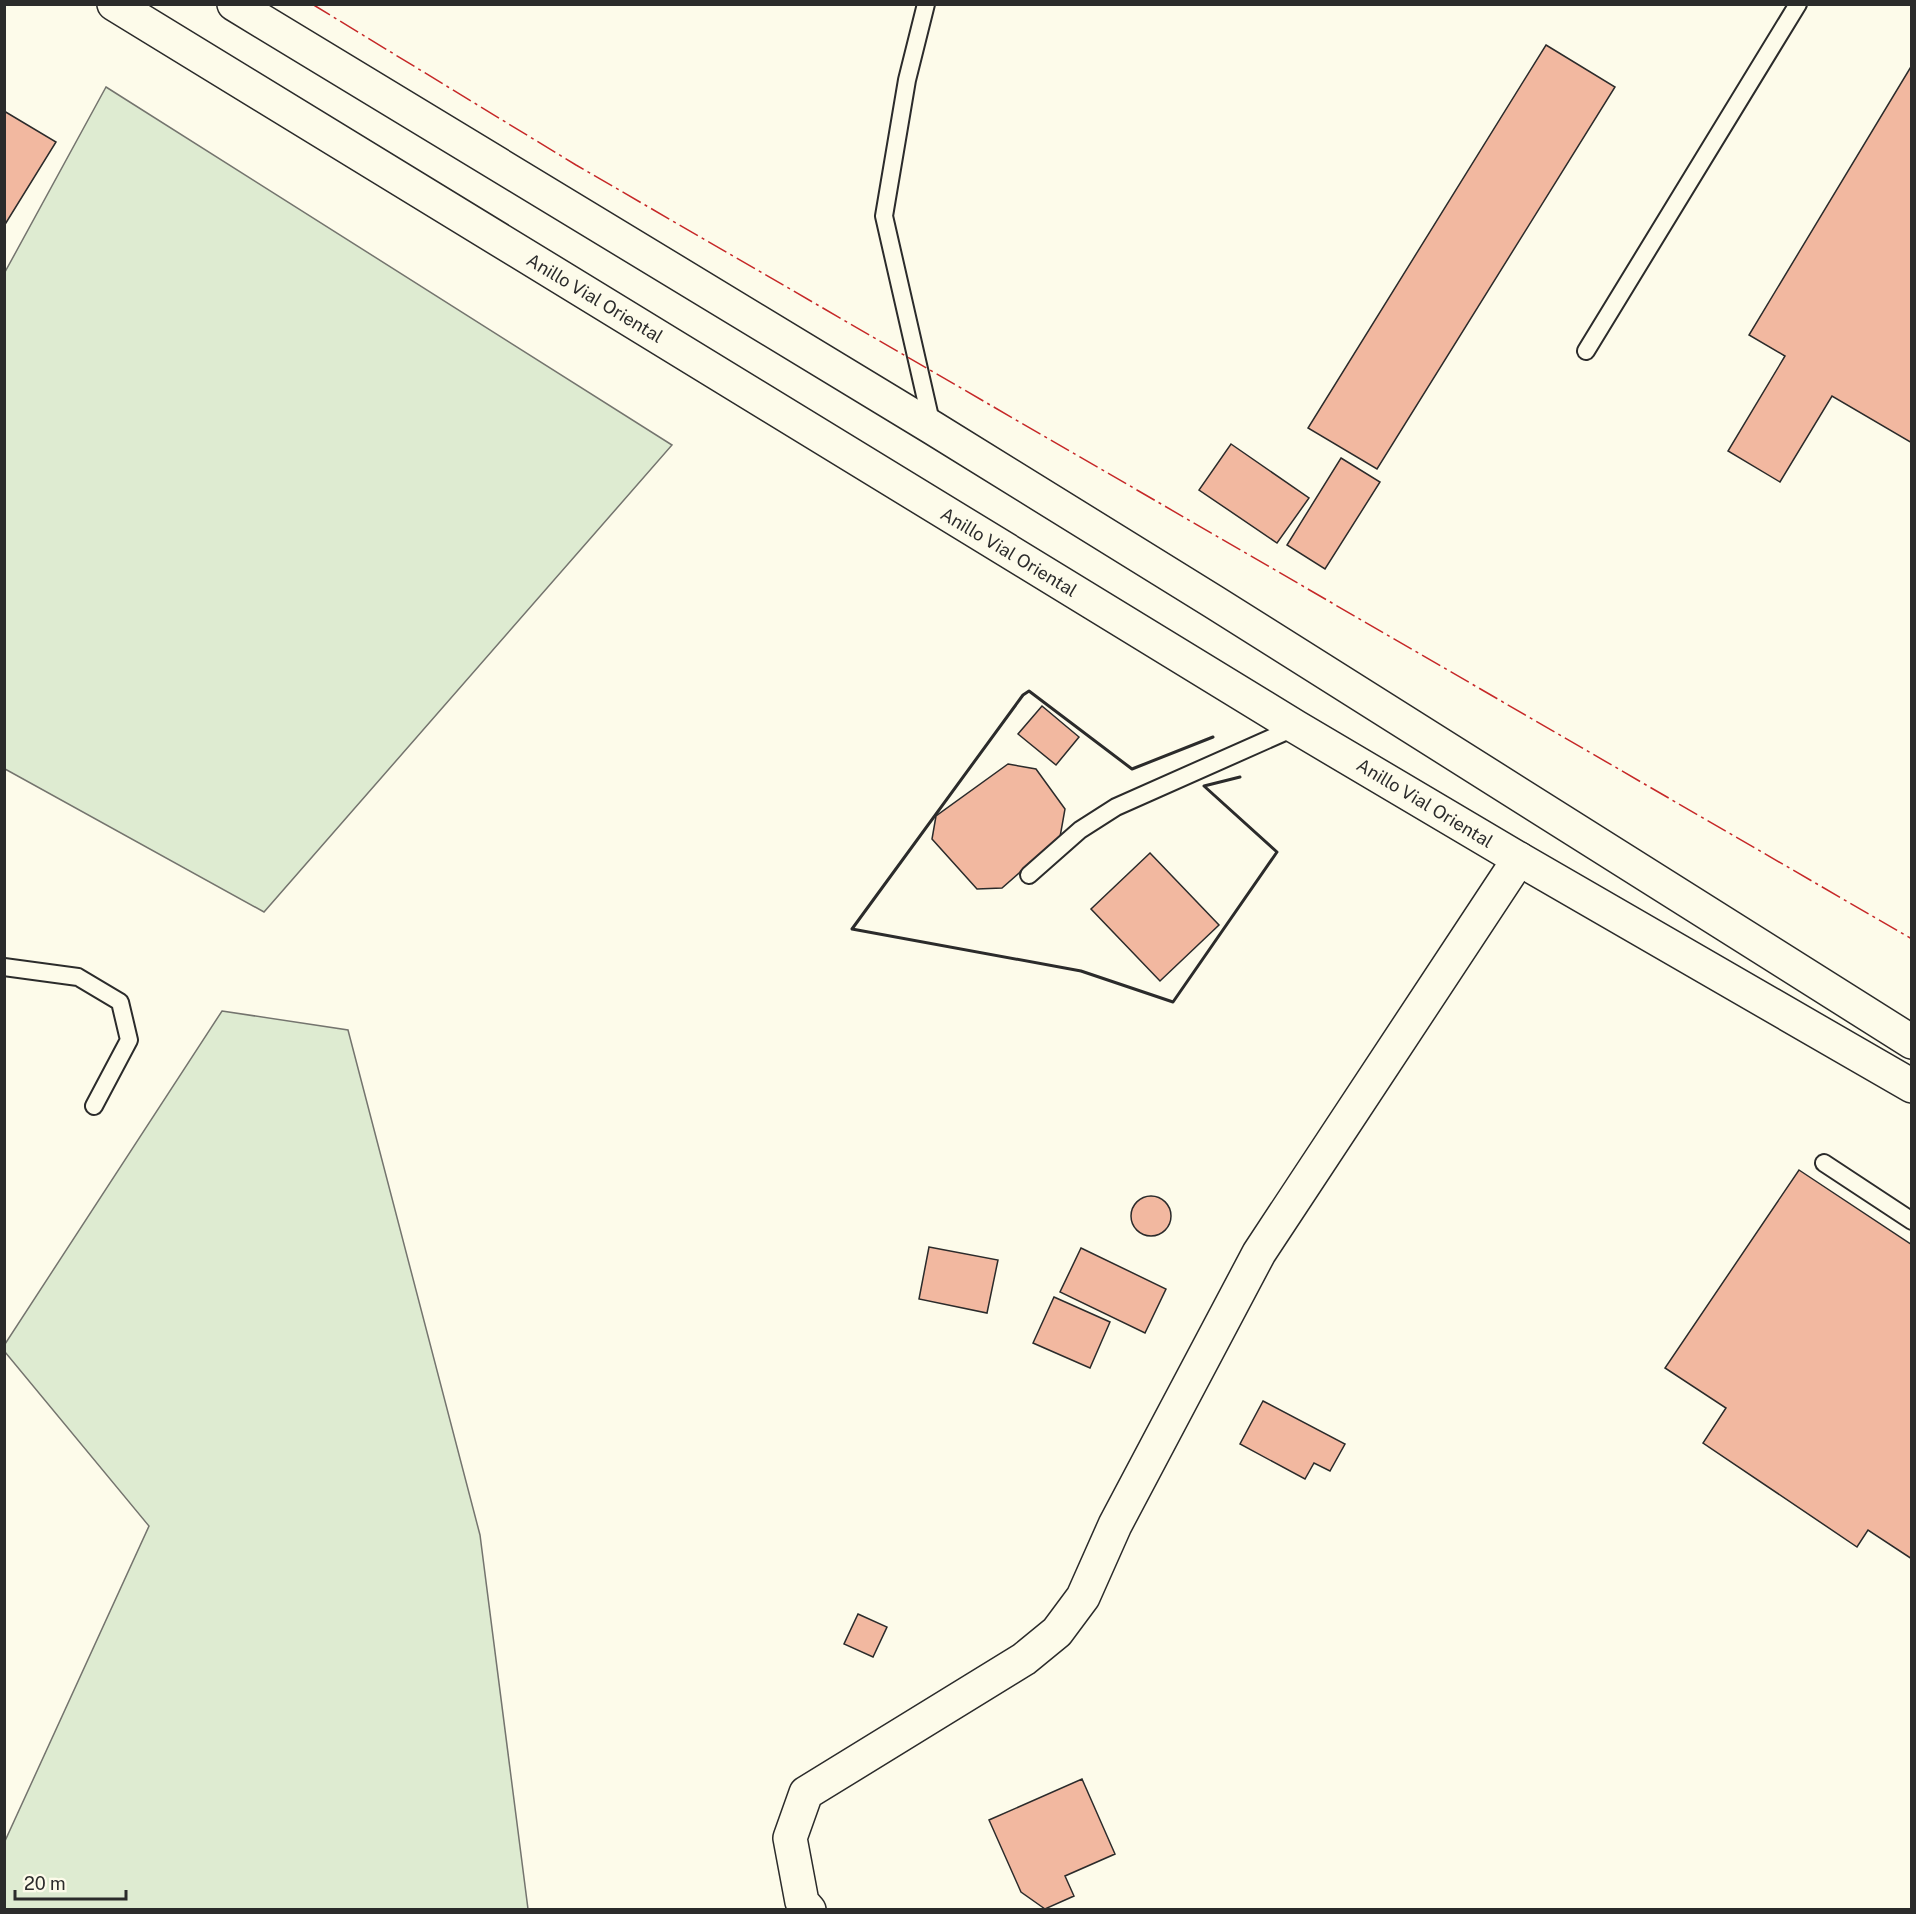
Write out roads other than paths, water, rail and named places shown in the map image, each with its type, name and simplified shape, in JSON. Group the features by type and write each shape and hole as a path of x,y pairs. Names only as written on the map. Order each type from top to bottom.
{"main road":[{"name":"Anillo Vial Oriental","path":"114,4 1296,727 1911,1086"},
{"path":"234,4 933,428 1234,614 1911,1042"},
{"path":"809,1910 802,1902 790,1838 806,1793 1024,1659 1057,1632 1083,1598 1115,1525 1259,1252 1520,859"}],"lane":[{"path":"926,4 907,80 884,216 933,428"},
{"path":"1586,351 1798,4"},
{"path":"1029,875 1080,830 1116,807 1296,727"},
{"path":"4,967 78,977 120,1002 129,1040 94,1106"},
{"path":"1824,1163 1911,1221"}]}
